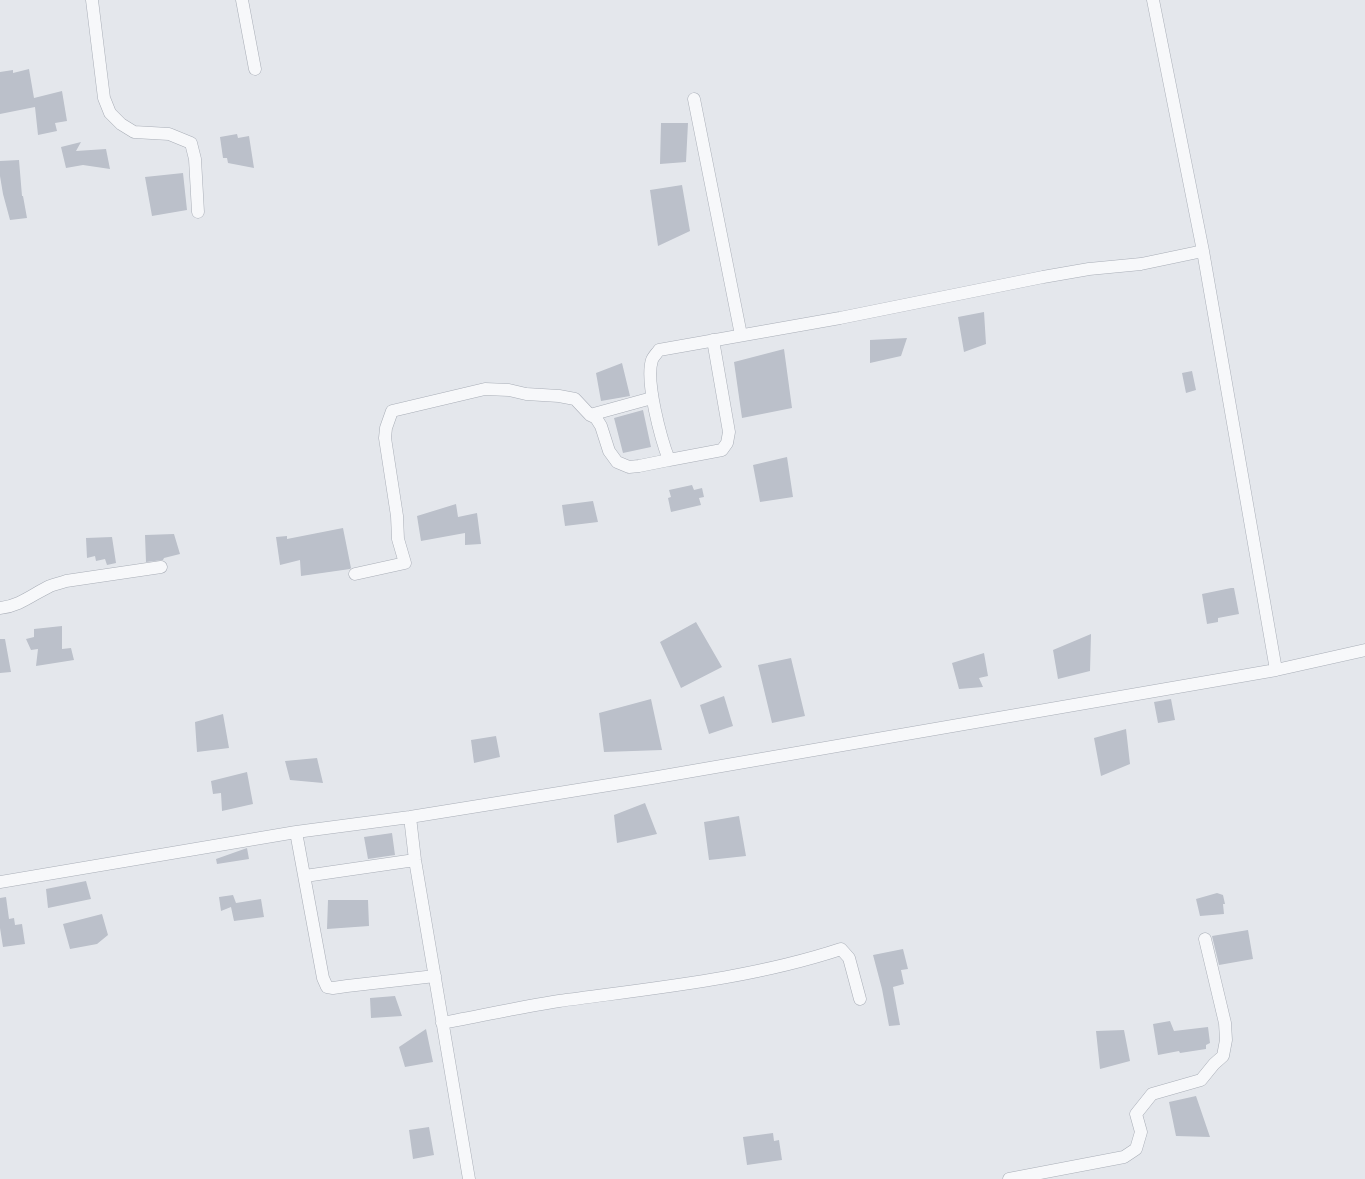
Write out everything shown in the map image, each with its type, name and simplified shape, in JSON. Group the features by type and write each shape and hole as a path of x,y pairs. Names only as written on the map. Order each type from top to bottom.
{"street":[{"path":"92,0 104,98 110,113 120,124 134,132 169,134 190,143 196,159 198,212"},
{"path":"242,0 255,69"},
{"path":"1153,0 1203,251 1276,670"},
{"path":"694,99 741,335"},
{"path":"669,460 652,398 650,372 652,359 659,350 848,316 1043,277 1089,269 1141,264 1203,251"},
{"path":"355,574 405,563 398,539 397,516 385,438 386,428 392,411 485,389 509,390 526,394 559,396 575,399 590,415 596,418 601,426 609,450 617,462 629,466 639,466 722,450 727,443 729,432 713,340"},
{"path":"590,415 652,398"},
{"path":"0,608 8,607 24,601 52,585 66,581 161,567"},
{"path":"0,882 296,832 410,817 668,775 1276,670 1365,650"},
{"path":"410,817 442,1023 469,1179"},
{"path":"296,832 323,978 327,987 333,988 435,976"},
{"path":"305,876 416,860"},
{"path":"1009,1179 1124,1157 1136,1149 1140,1132 1136,1114 1152,1094 1201,1080 1214,1064 1223,1056 1226,1040 1225,1023 1205,939"},
{"path":"442,1023 557,1002 760,971 821,956 841,949 849,958 860,999"}],"building":[{"path":"29,69 34,98 62,91 67,121 55,123 57,131 38,135 35,107 0,114 0,72 13,70 13,73"},
{"path":"661,123 688,123 686,162 660,164"},
{"path":"237,134 238,138 249,136 254,168 228,163 227,158 223,158 220,137"},
{"path":"81,142 76,151 106,149 110,169 83,165 66,168 61,147"},
{"path":"19,160 22,196 27,218 10,220 3,194 0,176 0,161"},
{"path":"183,173 187,210 152,216 145,177"},
{"path":"682,185 690,231 658,246 650,190"},
{"path":"984,312 986,344 964,352 958,317"},
{"path":"907,338 901,356 870,363 870,340"},
{"path":"784,349 792,408 742,418 734,362"},
{"path":"622,363 630,396 601,401 596,373"},
{"path":"1192,371 1196,390 1186,393 1182,373"},
{"path":"643,410 651,447 623,453 614,418"},
{"path":"787,457 793,497 760,502 753,465"},
{"path":"692,485 694,490 702,488 704,497 699,498 701,505 671,512 668,498 671,497 669,490"},
{"path":"593,501 598,522 565,526 562,505"},
{"path":"456,504 458,517 477,513 481,544 465,545 465,533 421,541 417,516"},
{"path":"343,528 350,569 301,576 300,560 280,565 276,537 287,536 287,539"},
{"path":"174,534 180,554 164,558 163,560 146,562 145,535"},
{"path":"112,537 116,563 107,565 105,559 96,561 95,556 87,558 86,538"},
{"path":"1234,588 1239,614 1218,618 1218,622 1207,624 1202,594"},
{"path":"696,622 722,667 681,688 660,642"},
{"path":"62,626 62,649 71,648 74,660 36,666 38,649 31,650 26,639 34,637 34,629"},
{"path":"1091,634 1090,671 1058,679 1053,650"},
{"path":"0,639 5,639 11,672 0,673"},
{"path":"984,653 988,676 979,678 983,687 959,689 952,663"},
{"path":"791,658 805,716 772,723 758,665"},
{"path":"724,696 733,726 709,734 700,705"},
{"path":"651,699 662,750 604,752 599,713"},
{"path":"1171,699 1175,720 1158,723 1154,702"},
{"path":"223,714 229,748 197,752 195,722"},
{"path":"1126,729 1130,764 1101,776 1094,738"},
{"path":"496,736 500,757 474,763 471,740"},
{"path":"317,758 323,783 290,780 285,761"},
{"path":"247,772 253,804 222,811 221,793 213,794 211,781"},
{"path":"645,803 657,834 617,843 614,815"},
{"path":"739,816 746,856 709,860 704,822"},
{"path":"392,833 395,855 368,859 364,837"},
{"path":"247,848 249,859 217,864 216,859"},
{"path":"86,881 91,899 48,908 46,889"},
{"path":"1217,893 1223,895 1225,904 1223,904 1224,914 1200,916 1196,899"},
{"path":"233,895 236,903 261,899 264,917 234,921 231,907 221,911 219,897"},
{"path":"6,897 9,919 14,918 15,925 22,924 25,944 3,947 0,928 0,898"},
{"path":"328,900 368,900 369,926 327,929"},
{"path":"102,914 108,935 97,944 70,949 63,924"},
{"path":"1248,930 1253,959 1219,965 1212,936"},
{"path":"903,949 908,969 901,970 904,984 893,987 900,1025 889,1026 882,989 873,955"},
{"path":"395,996 402,1016 371,1018 370,998"},
{"path":"1170,1021 1174,1031 1208,1027 1210,1043 1206,1045 1206,1049 1180,1053 1179,1051 1158,1055 1153,1024"},
{"path":"426,1029 433,1062 405,1067 399,1047"},
{"path":"1124,1030 1130,1061 1100,1069 1096,1031"},
{"path":"1196,1096 1210,1137 1176,1136 1169,1102"},
{"path":"429,1127 434,1155 413,1159 409,1130"},
{"path":"773,1133 774,1141 779,1140 782,1160 747,1165 743,1137"}]}
